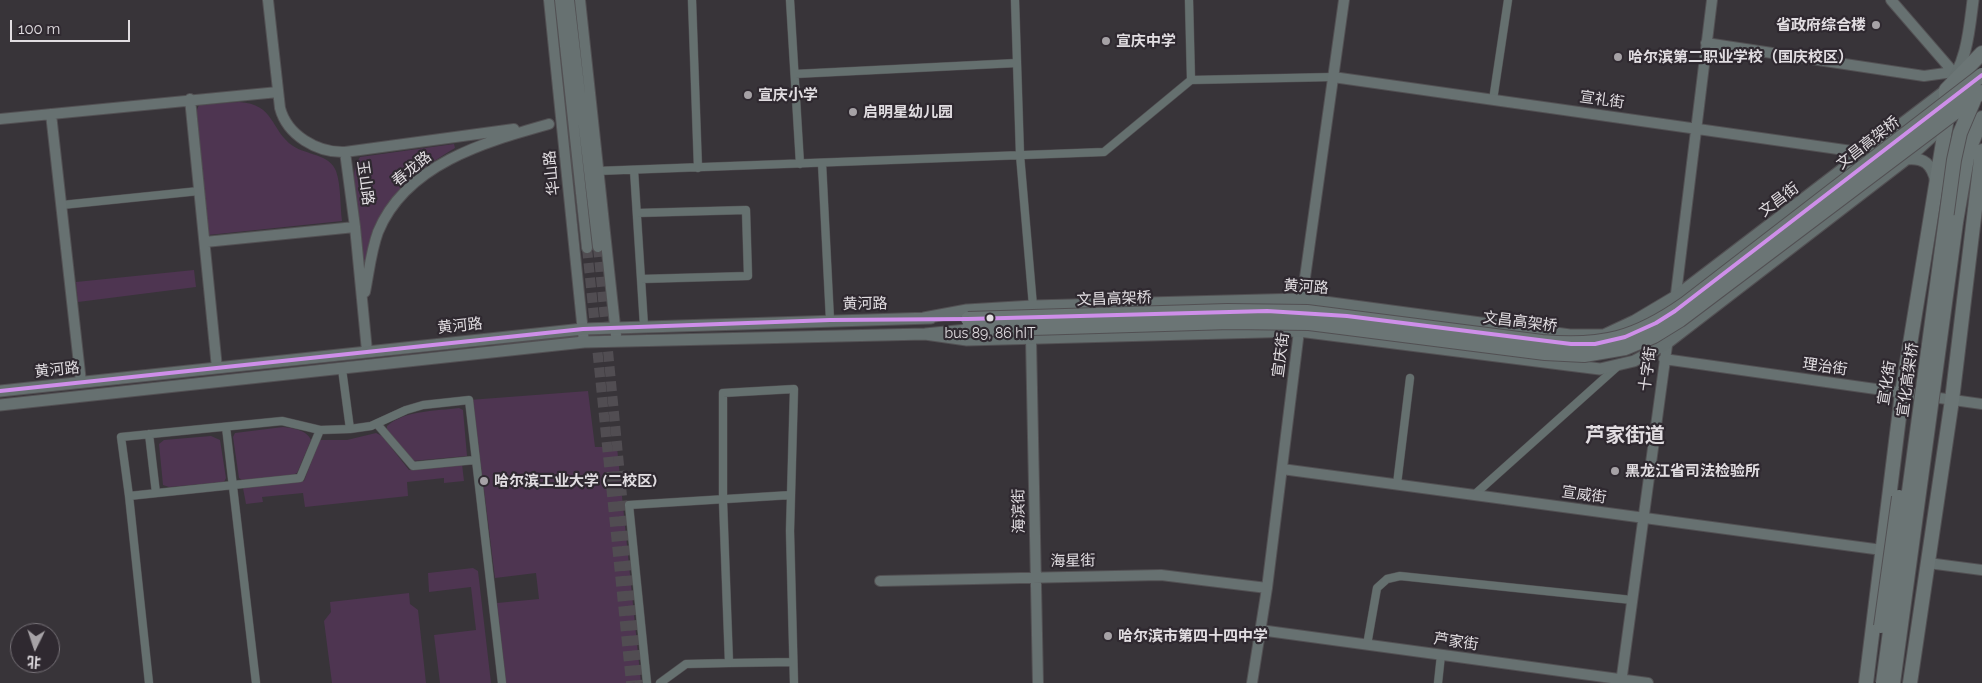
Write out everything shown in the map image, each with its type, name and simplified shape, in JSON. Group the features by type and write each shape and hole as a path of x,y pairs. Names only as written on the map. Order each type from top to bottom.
{"highway":[{"path":"1946,90 1956,75 1982,54"},
{"name":"文昌高架桥","path":"968,325 1227,312 1307,312 1542,342 1571,344 1612,341 1656,323 1675,311 1982,75"},
{"name":"宣化街","path":"1866,683 1902,393 1946,124 1946,90"},
{"name":"宣化高架桥","path":"1893,683 1951,221 1960,133 1967,112 1978,90"},
{"name":"文昌高架桥","path":"968,325 1301,322 1348,326 1545,353 1604,353 1642,342 1680,320 1978,90"},
{"name":"宣化高架桥","path":"1883,683 1951,221 1968,152 1982,118"},
{"path":"1910,683 1952,400 1982,151"},
{"path":"1872,683 1928,290 1951,221"},
{"path":"1904,683 1909,628 1956,294 1951,221"}],"main road":[{"path":"1956,75 1968,38 1973,0"},
{"path":"1666,344 1906,159 1946,124 1978,90 1982,54"},
{"name":"文昌街","path":"1676,296 1866,153 1946,90"},
{"path":"1906,159 1916,158 1928,162 1934,173 1936,185"},
{"name":"黄河路","path":"0,391 583,329 924,318 967,310 1033,306 1302,300 1570,334 1604,335 1634,321 1676,296"},
{"name":"黄河路","path":"924,318 968,325"},
{"name":"黄河路","path":"925,334 968,325"},
{"name":"黄河路","path":"0,405 584,342 925,334 967,340 1299,331 1600,369 1618,366 1648,355 1666,344"}],"street":[{"name":"玉山路","path":"268,0 281,113 291,130 303,139 335,153 345,152 355,227 367,351"},
{"name":"华山路","path":"549,0 584,342"},
{"path":"560,0 587,248"},
{"path":"569,0 598,247"},
{"path":"580,0 597,171 617,341"},
{"path":"692,0 698,168"},
{"path":"790,0 800,164"},
{"path":"1015,0 1020,155 1033,306"},
{"path":"1189,0 1191,80"},
{"name":"宣庆街","path":"1252,683 1267,588 1302,300 1344,0"},
{"path":"1493,100 1508,0"},
{"name":"十字街","path":"1621,681 1666,344 1676,296 1712,0"},
{"path":"1891,0 1956,75 1978,90 1982,105"},
{"path":"1706,43 1924,76 1956,75"},
{"path":"795,74 1017,63"},
{"path":"597,171 1104,152 1191,80 1333,76"},
{"name":"宣礼街","path":"1333,76 1866,153"},
{"path":"0,119 190,99 278,92"},
{"path":"190,99 217,368"},
{"path":"51,114 81,382"},
{"path":"345,152 562,122"},
{"name":"春龙路","path":"363,302 378,233 402,196 435,167 454,156 501,137 549,124"},
{"path":"822,163 830,320"},
{"path":"634,170 644,326"},
{"path":"62,205 199,190"},
{"path":"637,213 746,210 748,276 641,279"},
{"path":"205,242 355,227"},
{"name":"海滨街","path":"1031,339 1038,683"},
{"name":"理治街","path":"1664,359 1982,404"},
{"path":"1474,495 1618,366"},
{"path":"342,369 350,429"},
{"path":"1397,484 1410,378"},
{"path":"729,663 723,501 722,393 794,389 791,495 794,683"},
{"path":"149,683 122,437 282,421 320,430 350,429 377,424 406,410 423,405 469,400 502,683"},
{"path":"377,424 413,466 475,460"},
{"path":"226,427 256,683"},
{"path":"129,496 300,478 320,430"},
{"path":"149,434 156,493"},
{"name":"宣威街","path":"1282,469 1882,550"},
{"path":"646,683 629,505 723,501 791,495"},
{"path":"1928,563 1982,570"},
{"name":"海星街","path":"880,581 1035,576 1161,575 1267,588"},
{"path":"1367,645 1377,588 1387,579 1400,576 1632,600"},
{"name":"芦家街","path":"1260,630 1621,681 1648,683"},
{"path":"1438,683 1441,655"},
{"path":"660,683 686,664 793,662"}],"shaded area":[{"path":"239,102 259,107 293,146 323,158 333,165 339,182 342,221 208,235 196,112 199,105"},
{"path":"454,144 455,148 420,171 397,193 380,221 367,260 363,262 353,192 356,166 360,157"},
{"path":"194,270 196,287 78,302 76,282"},
{"path":"588,391 595,447 617,447 641,683 506,683 497,603 539,599 536,573 495,578 473,401 469,400"},
{"path":"459,408 463,410 467,456 412,461 387,432 387,426 412,414"},
{"path":"283,427 303,432 311,440 297,473 290,476 242,480 239,478 233,437 235,433"},
{"path":"376,433 382,436 409,470 462,464 464,481 444,483 444,478 407,482 408,496 305,507 303,493 262,497 263,502 246,504 243,488 304,481 320,440 347,440"},
{"path":"211,436 220,440 226,478 224,482 169,487 163,485 159,444 164,440"},
{"path":"473,568 478,571 491,683 440,683 434,635 476,630 471,587 429,592 428,573"},
{"path":"409,593 410,604 418,610 426,683 332,683 324,621 331,612 330,602"}],"tunnel":[{"path":"598,247 640,683"},
{"path":"587,248 631,683"}],"transit line":[{"path":"0,391 583,329 830,320 968,319 1267,311 1347,316 1571,344 1595,344 1625,337 1656,323 1675,311 1982,75"}],"place":[{"name":"省政府综合楼","path":"1876,25"},
{"name":"宣庆中学","path":"1106,41"},
{"name":"哈尔滨第二职业学校（国庆校区）","path":"1618,57"},
{"name":"宣庆小学","path":"748,95"},
{"name":"启明星幼儿园","path":"853,112"},
{"name":"bus 89, 86 hIT","path":"990,318"},
{"name":"黑龙江省司法检验所","path":"1615,471"},
{"name":"哈尔滨工业大学 (二校区)","path":"484,481"},
{"name":"哈尔滨市第四十四中学","path":"1108,636"}],"district":[{"name":"芦家街道","path":"1625,436"}]}
